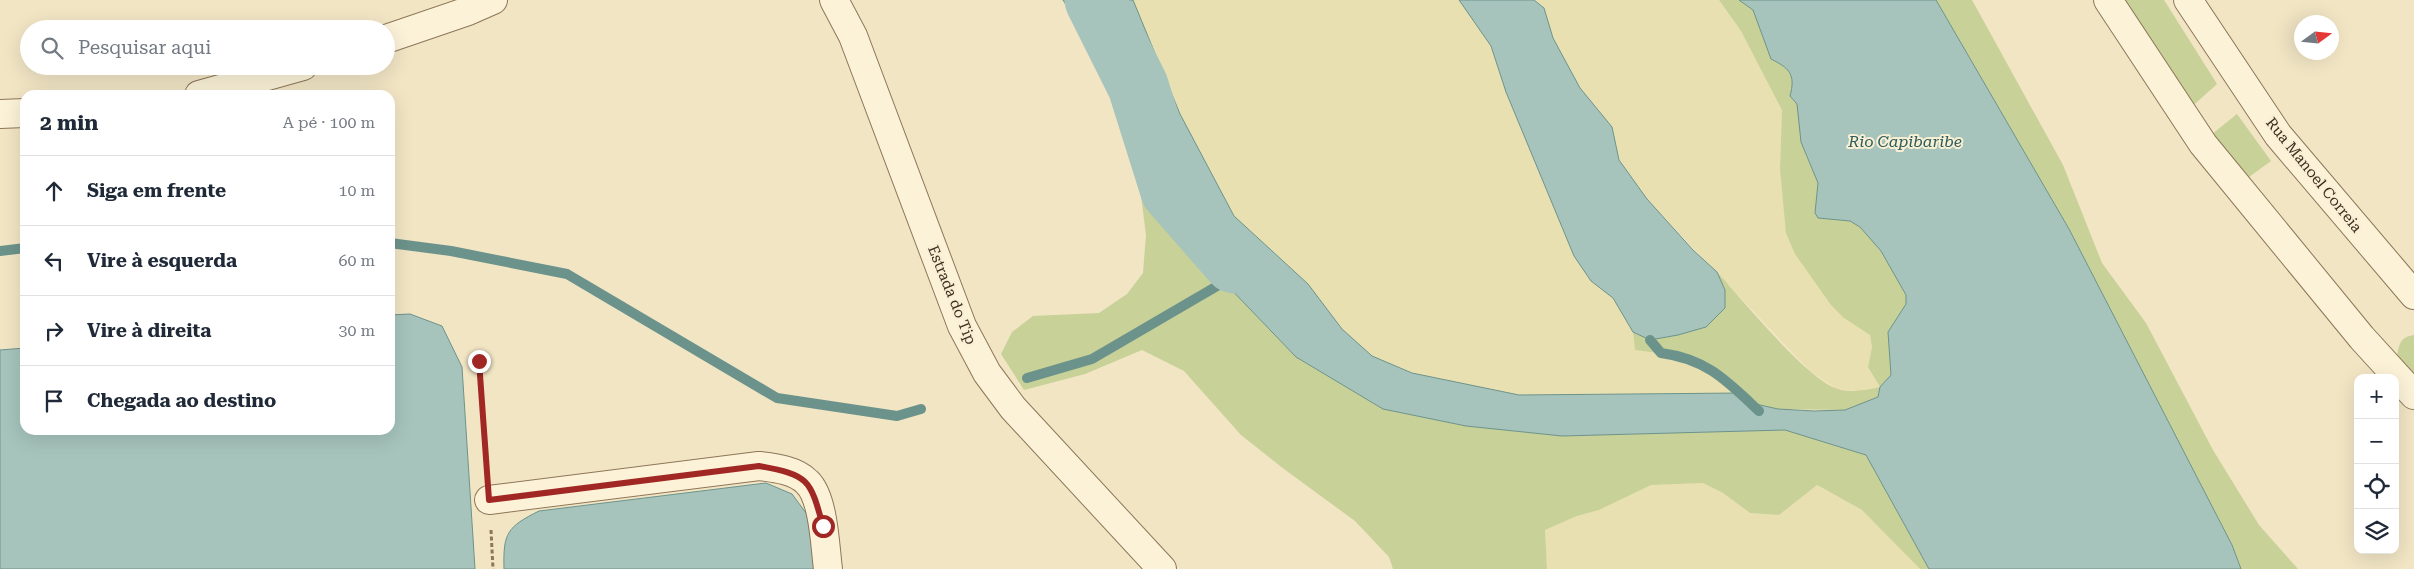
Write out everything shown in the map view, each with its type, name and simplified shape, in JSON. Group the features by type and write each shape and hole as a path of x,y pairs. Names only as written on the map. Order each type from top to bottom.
{"street":[{"path":"395,35 464,6 493,0"},
{"name":"Estrada do Tip","path":"834,0 853,36 962,326 987,373 1013,408 1162,569"},
{"path":"2108,0 2203,144 2362,338 2414,395"},
{"name":"Rua Manoel Correia","path":"2188,0 2278,135 2414,295"},
{"path":"217,90 271,75"},
{"path":"0,114 20,113"},
{"path":"489,500 759,466 786,470 807,482 815,495 823,526 828,569"}],"path":[{"path":"479,361 493,569"}],"shaded area":[{"path":"1133,0 1459,0 1491,46 1506,92 1574,256 1591,281 1613,298 1633,332 1635,350 1680,356 1716,372 1741,393 1519,395 1412,373 1372,356 1342,329 1308,284 1234,216 1180,114"},
{"path":"1534,0 1719,0 1741,31 1782,109 1780,169 1784,196 1844,318 1870,335 1872,347 1868,367 1880,387 1858,391 1837,389 1810,371 1647,199 1619,160 1616,147 1594,106 1580,88 1553,38 1544,8"},
{"path":"1703,483 1723,493 1750,513 1779,515 1816,485 1862,510 1920,569 1547,569 1545,530 1577,516 1599,510 1651,485"}],"green space":[{"path":"1719,0 1739,0 1753,10 1771,59 1782,65 1790,73 1792,88 1790,96 1797,104 1806,155 1818,183 1815,213 1818,218 1851,221 1860,227 1881,251 1906,295 1906,304 1888,332 1891,375 1880,387 1868,367 1872,347 1870,335 1844,318 1831,305 1795,254 1786,233 1780,169 1782,110 1741,31"},
{"path":"1936,0 1972,0 2063,165 2102,263 2146,323 2213,450 2259,525 2298,569 2241,569 2232,545 2069,229"},
{"path":"2116,0 2164,0 2217,84 2188,110"},
{"path":"1124,102 1224,282 1296,357 1383,409 1466,426 1562,436 1785,430 1866,455 1929,569 1920,569 1862,510 1817,485 1779,515 1750,513 1723,493 1703,483 1651,485 1599,510 1577,516 1545,530 1547,569 1393,569 1389,557 1355,521 1241,435 1184,371 1142,350 1085,374 1024,390 1001,354 1012,332 1033,316 1099,313 1127,294 1143,273 1146,235 1138,172"},
{"path":"2237,114 2271,161 2242,182 2206,139"},
{"path":"1717,272 1775,337 1810,371 1825,382 1838,389 1848,391 1880,387 1878,397 1845,410 1778,409 1750,403 1716,372 1680,356 1635,350 1633,332 1650,340 1725,290"},
{"path":"2414,335 2414,375 2397,356 2401,341 2406,337"}],"water":[{"name":"Rio Capibaribe","path":"1063,0 1133,0 1180,114 1234,216 1308,284 1342,329 1372,356 1412,373 1519,395 1741,393 1751,403 1778,409 1814,411 1845,410 1878,397 1880,387 1891,375 1888,332 1906,304 1906,295 1881,251 1860,227 1850,221 1818,218 1815,213 1818,183 1801,142 1797,104 1790,96 1792,82 1790,73 1782,65 1771,59 1753,10 1739,0 1936,0 2069,229 2232,545 2241,569 1929,569 1866,455 1785,430 1562,436 1466,426 1383,409 1296,357 1224,282 1088,39"},
{"path":"1459,0 1534,0 1544,8 1553,38 1580,88 1612,127 1619,160 1647,199 1693,250 1717,272 1725,290 1725,308 1706,327 1650,340 1633,332 1613,298 1591,281 1574,256 1506,92 1491,46"},
{"path":"410,314 442,326 462,367 475,569 0,569 0,350 20,348 20,435 395,435 395,315"},
{"path":"766,483 792,494 809,517 815,569 504,569 506,539 509,532 520,522 539,511"}],"waterway":[{"path":"1095,0 1138,86 1171,191 1234,263"},
{"path":"395,244 451,251 567,274 777,398 897,416 921,409"},
{"path":"0,251 20,249"},
{"path":"1027,378 1092,359 1224,282 1234,273"},
{"path":"1650,340 1661,353 1691,360 1715,373 1737,390 1759,411"}],"route":[{"path":"479,361 489,500 759,466 786,470 807,482 815,495 823,526"}]}
